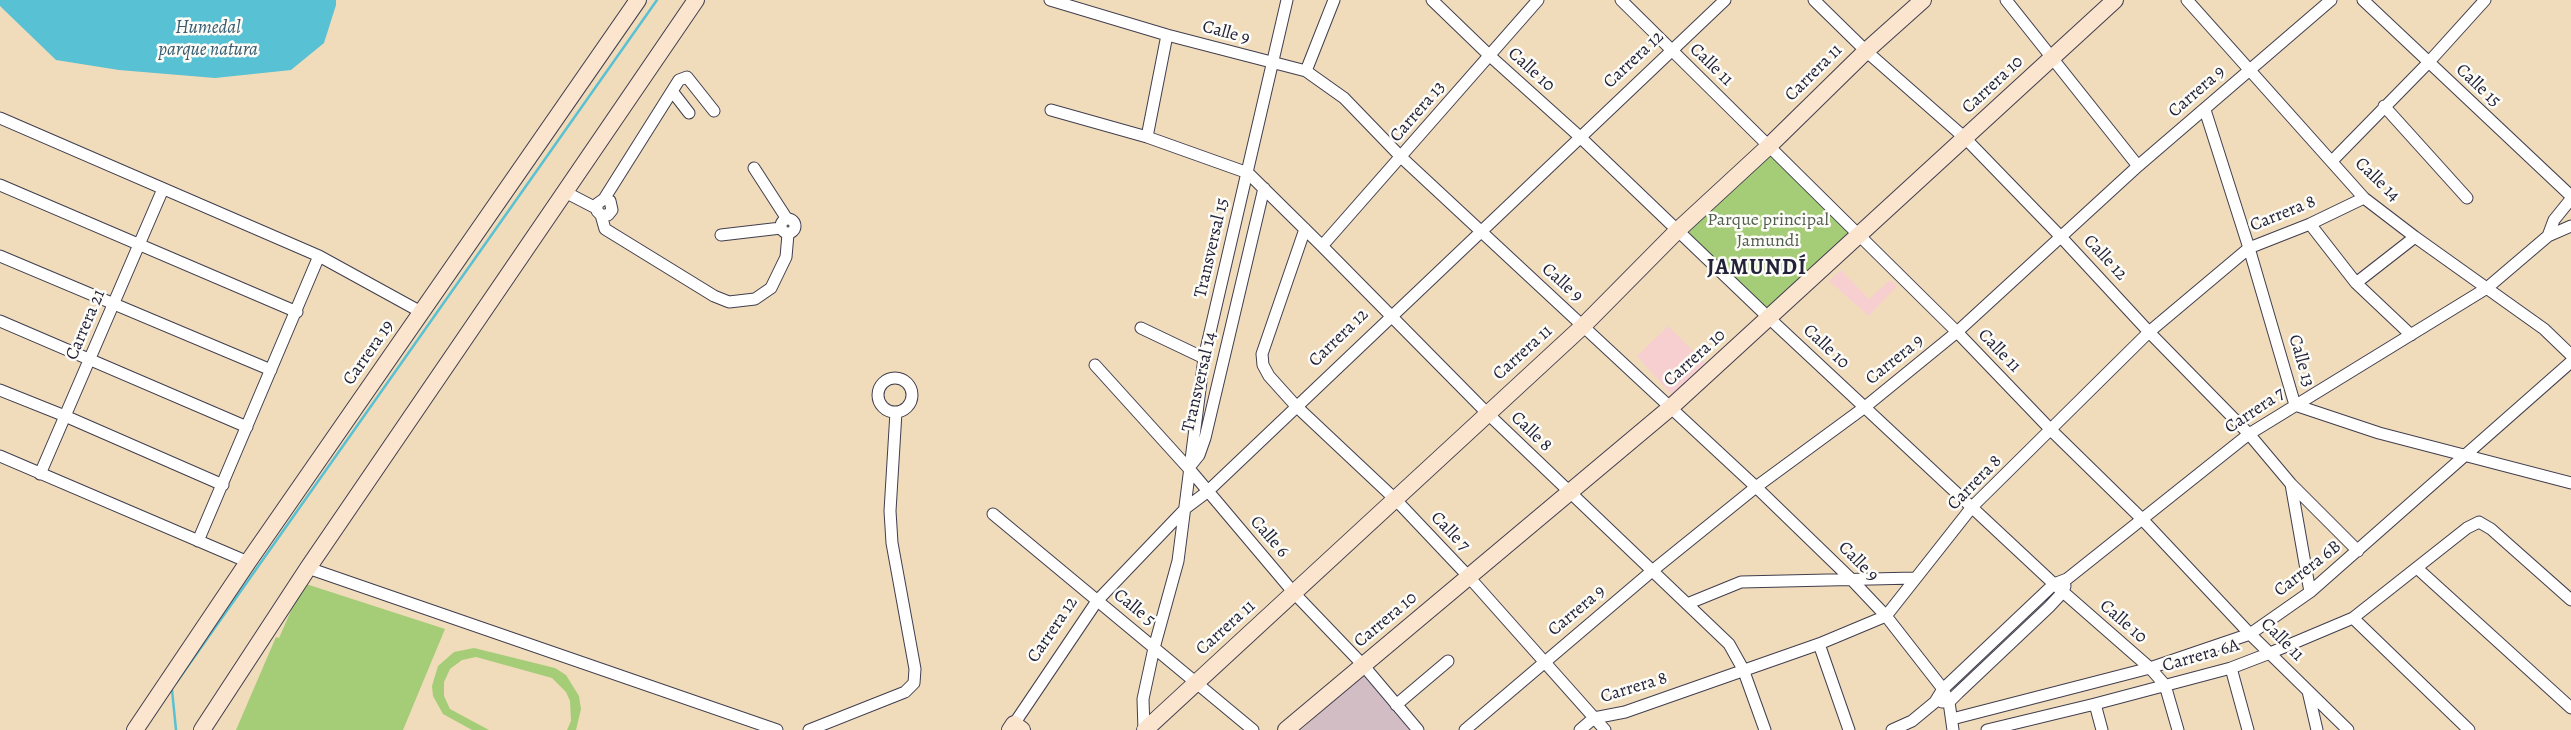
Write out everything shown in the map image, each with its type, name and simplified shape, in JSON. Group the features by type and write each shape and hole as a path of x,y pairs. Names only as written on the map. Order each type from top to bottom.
{"main road":[{"name":"Carrera 19","path":"135,730 248,562 638,0"},
{"path":"202,730 308,568 696,0"},
{"name":"Carrera 11","path":"1144,730 1583,326 1678,230 1769,146 1866,50 1923,0"},
{"name":"Carrera 10","path":"1286,730 1670,408 2115,0"}],"street":[{"name":"Calle 9","path":"1050,0 1167,35 1272,64 1306,71 1344,98 1401,157 1481,233 1756,487 1850,578 1886,616 1943,689 1949,702 1953,724"},
{"name":"Transversal 15","path":"1187,507 1204,358 1287,0"},
{"path":"1306,71 1334,0"},
{"name":"Calle 10","path":"1432,0 2058,588 2150,668 2165,685 2178,730"},
{"name":"Carrera 13","path":"1322,246 1538,0"},
{"name":"Calle 11","path":"1621,0 1957,332 2052,431 2142,518 2250,634 2348,730"},
{"name":"Carrera 12","path":"1016,728 1097,601 1187,507 1207,492 1390,316 1481,233 1725,0"},
{"name":"Calle 12","path":"1814,0 1866,50 1965,138 2061,237 2149,332 2249,434 2291,484 2358,551"},
{"path":"2006,0 2138,166"},
{"name":"Calle 14","path":"2187,0 2333,160 2364,198 2415,237 2544,328 2571,355"},
{"name":"Carrera 9","path":"1465,730 1652,571 1756,487 1865,407 1957,332 2138,166 2331,0"},
{"name":"Calle 15","path":"2362,0 2571,197"},
{"path":"2333,160 2428,63 2485,0"},
{"path":"1147,137 1167,35"},
{"path":"714,111 688,77 679,80 600,207 605,229 714,296 729,302 755,299 772,288 786,257 785,227 754,168"},
{"path":"672,92 689,113"},
{"path":"2384,106 2467,198"},
{"path":"1051,110 1147,137 1248,174"},
{"name":"Calle 13","path":"2205,110 2249,248 2295,405 2379,433 2571,483"},
{"path":"0,118 318,256 421,312"},
{"name":"Calle 8","path":"1248,174 1487,413 1729,644 1743,669 1765,730"},
{"path":"0,185 297,312"},
{"name":"Transversal 14","path":"1191,468 1199,455 1205,438 1264,188"},
{"name":"Carrera 21","path":"40,474 163,189"},
{"path":"565,192 600,207"},
{"name":"Carrera 7","path":"2548,236 2554,220 2571,197"},
{"name":"Carrera 8","path":"1580,730 1594,718 1625,712 1743,669 1819,644 1886,616 1972,507 2052,431 2149,332 2249,248 2310,224 2364,198"},
{"name":"Carrera 7","path":"2554,220 2571,227"},
{"path":"2310,224 2356,283 2411,335"},
{"path":"721,235 785,227"},
{"name":"Carrera 7","path":"1949,702 2067,579 2249,434 2487,288 2548,236 2571,227"},
{"name":"Calle 7","path":"1305,229 1262,354 1263,365 1269,376 1296,406 1396,500 1468,576 1605,730"},
{"path":"2356,283 2415,237"},
{"path":"0,256 271,370"},
{"path":"198,541 297,312 318,256"},
{"path":"0,321 247,427"},
{"path":"1141,328 1204,358"},
{"name":"Carrera 6B","path":"1953,724 2150,668 2250,634 2310,592 2571,362"},
{"name":"Calle 6","path":"1095,366 1191,468 1207,492 1294,593 1363,665 1418,730"},
{"path":"0,390 65,416 223,485"},
{"path":"809,730 905,692 914,683 915,669 892,542 890,511 896,412"},
{"path":"0,456 248,562"},
{"path":"2291,484 2310,592"},
{"path":"1144,730 1143,699 1154,648 1178,562 1187,507"},
{"name":"Calle 5","path":"993,514 1154,648 1198,682 1253,730"},
{"name":"Carrera 6A","path":"1987,730 2028,725 2095,704 2231,668 2270,653 2352,618 2418,569 2467,528 2479,522 2491,529 2571,600"},
{"path":"308,568 777,730"},
{"path":"2418,569 2571,708"},
{"path":"1687,604 1741,582 1915,578"},
{"name":"Carrera 7","path":"1892,730 1912,721 1935,702 1943,689 2058,588"},
{"path":"2352,618 2469,730"},
{"path":"1819,644 1849,730"},
{"path":"1396,705 1448,661"},
{"path":"2231,668 2248,730"},
{"path":"2308,691 2317,730"},
{"path":"1935,702 1949,702"},
{"path":"2095,704 2102,730"}],"shaded area":[{"path":"1841,270 1869,299 1890,280 1897,286 1869,316 1829,281"},
{"path":"1668,326 1710,368 1677,401 1637,356"},
{"path":"1366,673 1415,730 1301,730"}],"green space":[{"name":"Parque principal Jamundi","path":"1769,146 1858,235 1769,318 1678,230"},
{"path":"303,583 445,629 403,730 236,730 276,637 279,638"},
{"path":"474,648 555,668 566,675 579,696 581,709 576,730 567,730 571,721 570,701 566,692 552,678 476,657 462,660 450,669 444,682 444,696 450,709 489,730 472,730 443,714 433,696 432,686 438,666 454,652"}],"water":[{"name":"Humedal parque natura","path":"0,0 336,0 336,5 324,43 291,70 215,78 119,70 56,60 0,6"}],"waterway":[{"path":"176,683 657,0"},
{"path":"172,690 176,730"}],"district":[{"name":"JAMUNDÍ","path":"1757,269"}]}
